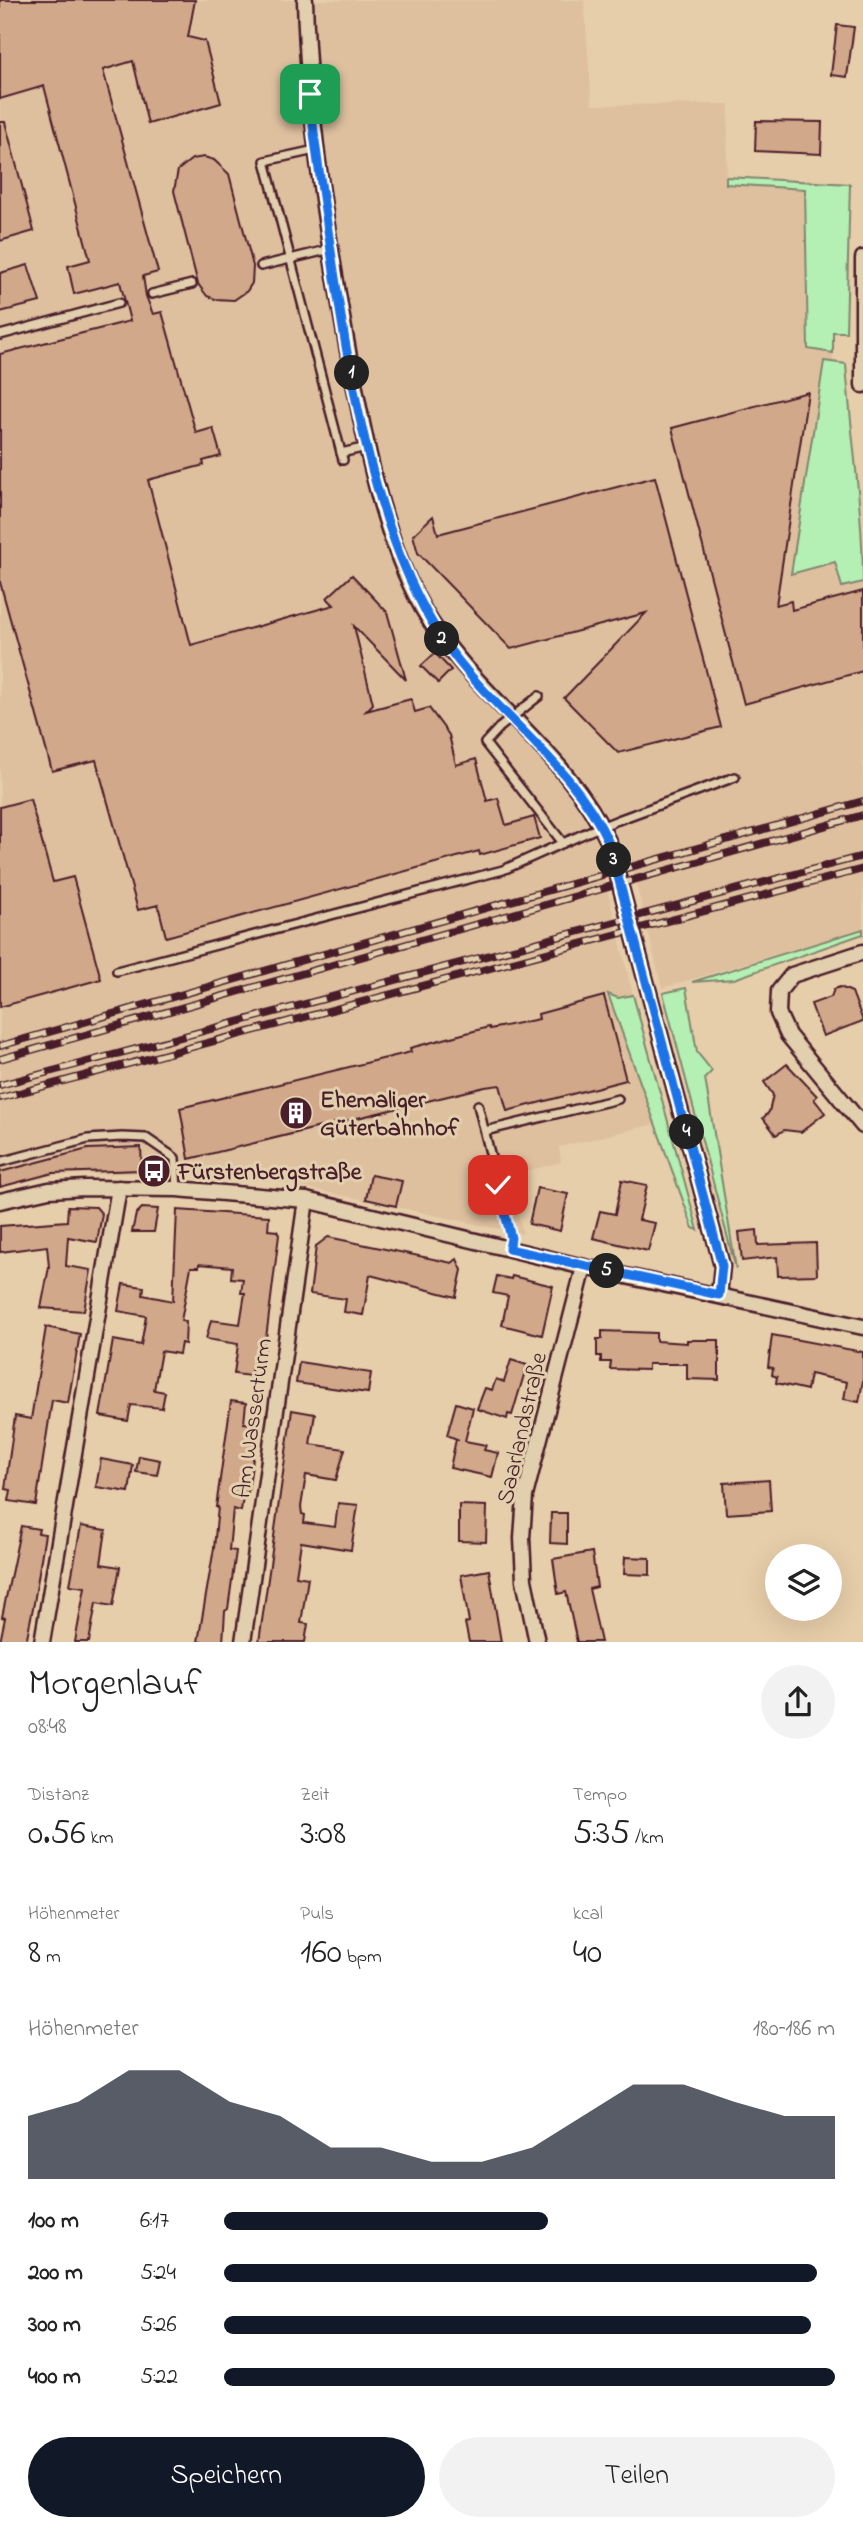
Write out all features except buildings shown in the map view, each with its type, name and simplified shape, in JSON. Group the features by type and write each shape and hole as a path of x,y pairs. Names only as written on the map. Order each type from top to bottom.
{"street":[{"path":"305,0 315,150 368,447 392,534 422,607 444,642 471,675 571,780 596,813 609,843 722,1266 719,1295"},
{"path":"863,258 863,385"},
{"path":"863,952 792,975 779,991 778,1013 788,1035 863,1126"},
{"path":"0,1201 49,1190 119,1188 177,1189 306,1200 584,1267 863,1327"},
{"path":"42,1642 119,1188"},
{"name":"Am Wasserturm","path":"243,1642 306,1200"},
{"name":"Saarlandstraße","path":"537,1642 524,1580 522,1538 525,1496 584,1267"}],"lane":[{"path":"315,150 265,161 288,259 342,456 368,447"},
{"path":"261,266 331,248"},
{"path":"152,295 192,284"},
{"path":"0,335 120,303"},
{"path":"539,696 499,728 485,743 563,843"},
{"path":"117,971 503,870 590,831 734,778"},
{"path":"485,1131 618,1099"},
{"path":"478,1105 511,1238 509,1249"},
{"path":"0,1162 88,1139 146,1138 175,1158 177,1189"}],"shaded area":[{"path":"0,0 584,0 592,105 729,104 726,184 805,189 808,349 833,353 833,361 824,361 791,573 835,562 842,587 863,582 863,929 662,988 627,848 599,855 633,995 618,998 608,995 655,1124 559,1147 561,1162 508,1176 523,1234 227,1171 53,1175 0,1189"}],"green space":[{"path":"726,177 850,184 846,332 833,332 833,353 808,349 805,189 726,184"},
{"path":"824,361 846,364 859,501 863,582 842,587 835,562 791,574"},
{"path":"863,929 863,934 734,979 692,982"},
{"path":"686,988 697,1052 712,1071 705,1078 736,1269 663,993"},
{"path":"608,994 618,998 633,995 698,1230 693,1228"}],"railway":[{"path":"0,1046 863,801"},
{"path":"0,1059 863,815"},
{"path":"0,1085 863,856"},
{"path":"0,1098 863,869"}],"place":[{"name":"Ehemaliger Güterbahnhof","path":"296,1113"},
{"name":"Fürstenbergstraße","path":"154,1171"}],"route":[{"path":"310,94 313,133 337,291 363,430 392,534 422,607 444,642 471,675 571,780 596,813 609,843 722,1266 719,1295 509,1249 511,1238 498,1185"}]}
